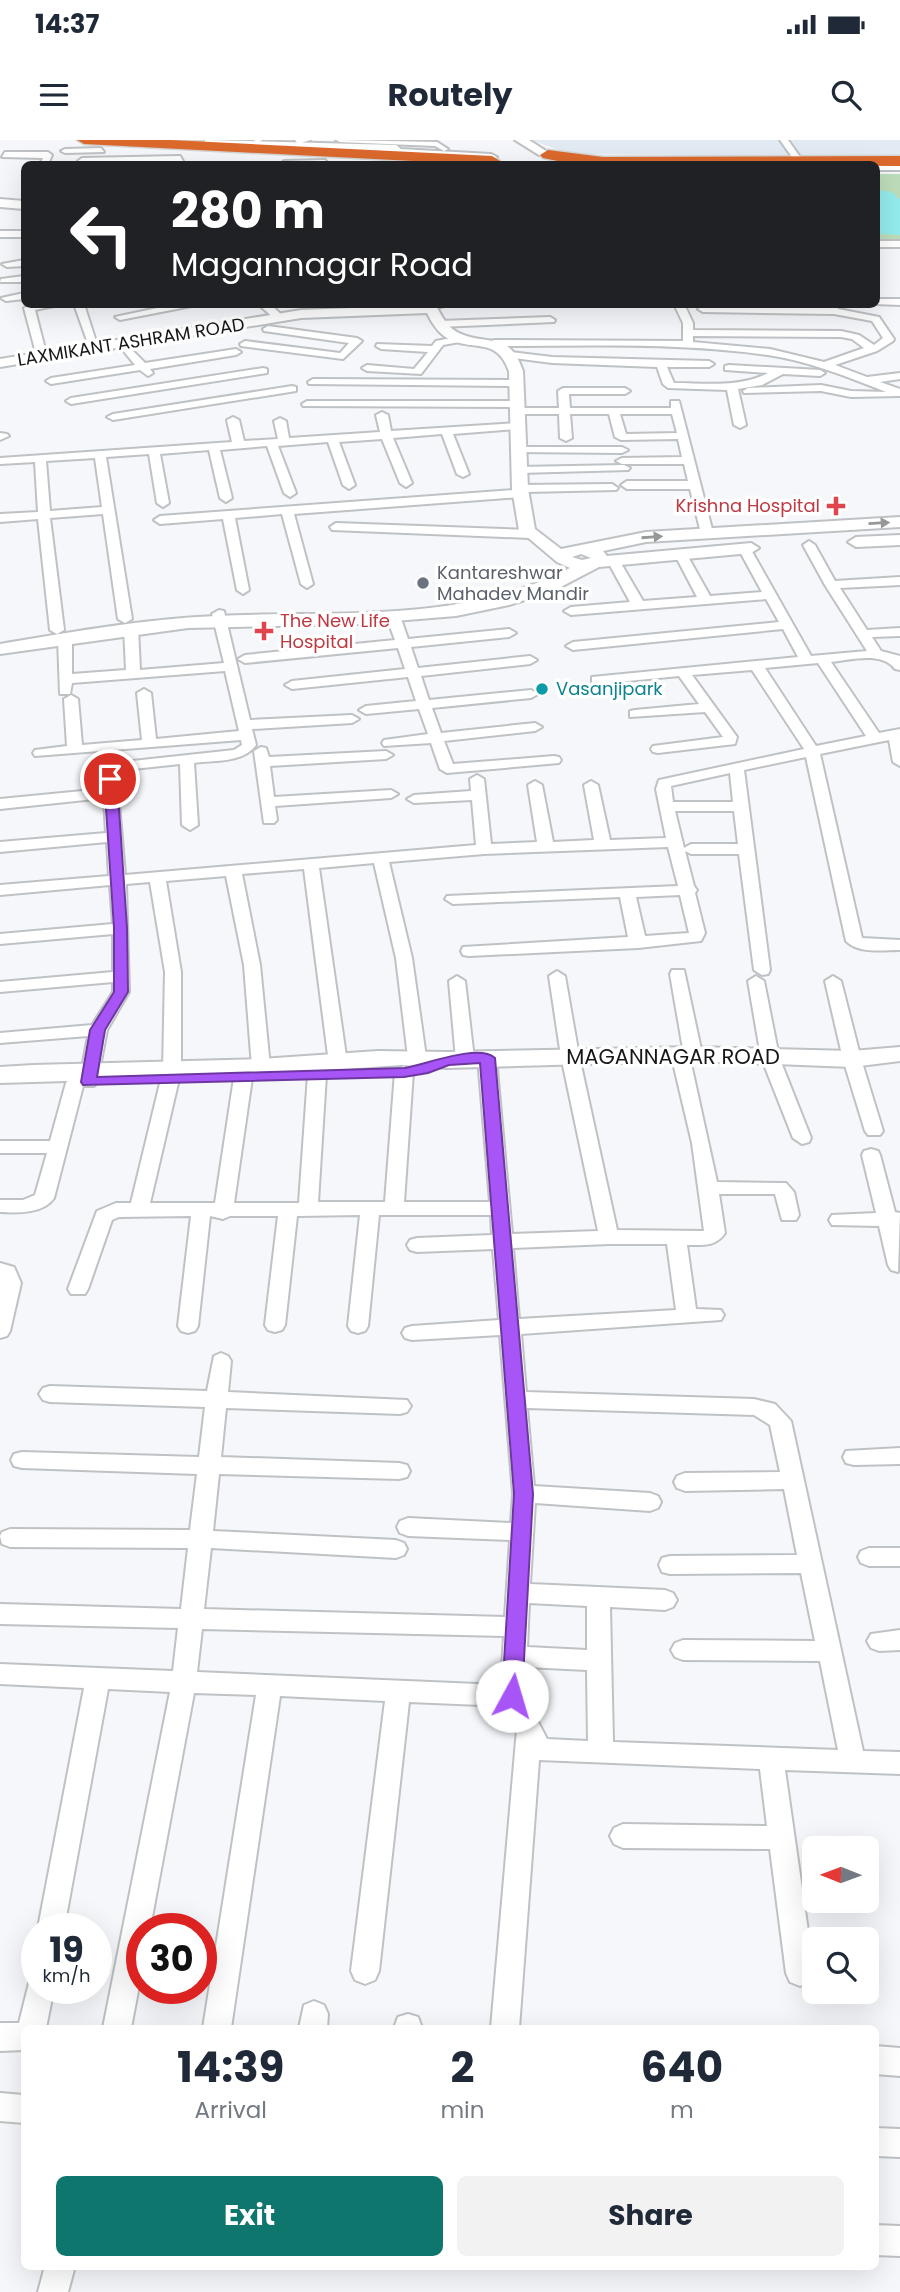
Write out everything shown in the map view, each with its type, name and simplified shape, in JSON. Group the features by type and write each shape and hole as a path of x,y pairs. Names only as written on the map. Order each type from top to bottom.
{"highway":[{"path":"84,140 130,146 325,160 542,158 629,161"},
{"path":"235,140 444,149 497,159"},
{"path":"880,166 900,166"},
{"path":"880,169 900,166"}],"street":[{"path":"170,140 497,159"},
{"path":"340,140 432,144 444,149"},
{"path":"521,140 542,158"},
{"path":"784,140 799,161"},
{"path":"0,165 12,142"},
{"path":"65,151 130,146 127,161"},
{"path":"5,155 48,155 45,161"},
{"path":"145,161 180,159"},
{"path":"572,160 580,161"},
{"path":"880,166 900,166"},
{"path":"0,205 21,207"},
{"path":"0,234 21,234"},
{"path":"880,244 900,244"},
{"path":"7,264 21,263"},
{"path":"4,281 21,279"},
{"path":"6,298 21,296"},
{"path":"880,302 900,302"},
{"path":"29,308 42,357"},
{"path":"80,308 95,349"},
{"path":"117,308 125,344 177,407"},
{"path":"120,317 173,308"},
{"path":"265,308 272,323"},
{"name":"LAXMIKANT ASHRAM ROAD","path":"0,363 272,323 316,313 404,308"},
{"path":"432,308 439,324 450,334 461,339 494,343 623,342 771,334 836,334 855,337 873,349"},
{"path":"680,308 688,323 688,338"},
{"path":"704,309 831,309 875,319 889,339 873,349 825,365"},
{"path":"831,309 836,334"},
{"path":"439,324 484,318 550,320"},
{"path":"272,323 357,341 343,356 245,344 258,330 272,323"},
{"path":"884,331 900,332"},
{"path":"769,352 771,334"},
{"path":"688,338 825,365 900,394"},
{"path":"367,368 416,372 440,343 461,339"},
{"path":"620,362 623,342"},
{"path":"494,343 511,355 547,360 709,364"},
{"path":"71,401 160,387 264,364 245,344"},
{"path":"381,346 436,349"},
{"path":"51,381 236,352"},
{"path":"511,355 517,383 520,491 526,527 535,537"},
{"path":"392,359 426,362"},
{"path":"660,364 664,365 665,386 732,389 821,388 851,394 900,394"},
{"path":"729,368 849,374"},
{"path":"732,389 758,383 781,371"},
{"path":"867,380 900,376"},
{"path":"313,382 517,383"},
{"path":"113,417 292,388"},
{"path":"732,389 740,425"},
{"path":"566,438 563,391 625,391"},
{"path":"255,394 268,408"},
{"path":"307,404 517,414"},
{"path":"0,461 239,446 335,435 386,435 442,430 517,414 564,410 614,411 676,407 708,533"},
{"path":"614,411 621,437 683,436"},
{"path":"382,415 386,435 407,483"},
{"path":"430,415 442,430 463,474"},
{"path":"233,420 239,446"},
{"path":"279,421 277,443 290,493"},
{"path":"335,435 349,485"},
{"path":"214,447 226,498"},
{"path":"519,450 623,460 689,460"},
{"path":"154,451 163,503"},
{"path":"100,454 128,624 133,674"},
{"path":"40,458 44,515 75,750"},
{"path":"519,470 623,460"},
{"path":"627,485 694,485"},
{"path":"160,520 520,491 612,488"},
{"path":"0,518 108,510"},
{"path":"287,510 307,584"},
{"path":"228,515 243,590"},
{"path":"0,640 128,624 450,603 531,583 636,538 900,522"},
{"path":"336,527 365,533 535,537 583,559 639,606"},
{"path":"219,617 393,616 449,611 518,598 561,582 583,559 900,540"},
{"path":"822,544 831,585 876,654"},
{"path":"744,548 807,661"},
{"path":"681,555 706,601"},
{"path":"831,585 900,582"},
{"path":"572,611 771,595"},
{"path":"393,616 447,769 554,760"},
{"path":"0,1206 34,1205 44,1198 56,1147 85,1078 98,1030 121,992 121,928 110,779 119,765 236,754 246,736 238,663 219,617"},
{"path":"573,646 787,625"},
{"path":"863,634 900,632"},
{"path":"67,690 133,674 509,633"},
{"path":"0,649 61,634"},
{"path":"597,680 876,654 895,659 900,666"},
{"path":"822,659 875,738"},
{"path":"292,685 530,660"},
{"path":"756,665 812,751 850,934 854,940 866,945 900,945"},
{"path":"658,749 730,741 730,737 682,672"},
{"path":"144,693 149,743"},
{"path":"366,710 531,694"},
{"path":"635,714 707,708"},
{"path":"40,753 246,736 352,719"},
{"path":"262,762 388,749 435,738 535,727"},
{"path":"469,951 638,943 695,937 697,933 689,890 674,842 662,785 668,780 897,734 900,762"},
{"path":"246,736 260,750 269,820"},
{"path":"187,759 190,825"},
{"path":"736,766 770,1057 802,1138"},
{"path":"535,785 546,847"},
{"path":"591,785 603,845"},
{"path":"414,799 478,787 484,849"},
{"path":"0,804 111,793"},
{"path":"267,802 391,794"},
{"path":"666,807 741,807"},
{"path":"0,847 113,837"},
{"path":"0,891 484,849 674,842"},
{"path":"691,849 746,849"},
{"path":"380,857 404,958 410,1065 394,1209"},
{"path":"275,1325 328,1069 311,863"},
{"path":"223,1212 252,1073 252,965 233,870"},
{"path":"139,1210 171,1075 173,972 156,877"},
{"path":"453,899 689,890"},
{"path":"627,892 638,943"},
{"path":"0,939 121,928"},
{"path":"417,1245 609,1237 708,1238 715,1233 687,1054 678,974"},
{"path":"0,987 121,976"},
{"path":"557,976 570,1056 609,1237"},
{"path":"457,981 466,1059 500,1208 524,1494 512,1696 540,1750 900,1763"},
{"path":"833,981 852,1059 874,1131"},
{"path":"0,1038 98,1030"},
{"name":"MAGANNAGAR ROAD","path":"0,1085 85,1078 410,1065 423,1070 466,1059 687,1054 852,1059 900,1054"},
{"name":"MAGANNAGAR ROAD","path":"0,1075 85,1078"},
{"path":"0,1147 56,1147"},
{"path":"871,1155 893,1219 898,1265"},
{"path":"710,1188 779,1188 784,1192 789,1215"},
{"path":"78,1289 104,1216 117,1210 223,1212 500,1208"},
{"path":"188,1326 201,1210"},
{"path":"358,1326 370,1210"},
{"path":"839,1220 893,1219"},
{"path":"676,1238 687,1317"},
{"path":"0,1270 7,1272 11,1283 0,1331"},
{"path":"412,1333 714,1315"},
{"path":"118,2025 184,1682 222,1361"},
{"path":"50,1394 400,1406"},
{"path":"516,1400 754,1407 767,1410 780,1421 852,1761"},
{"path":"854,1457 900,1456"},
{"path":"22,1460 399,1471"},
{"path":"685,1482 792,1480"},
{"path":"524,1494 650,1502"},
{"path":"408,1527 522,1532"},
{"path":"10,1538 202,1539 396,1549"},
{"path":"869,1557 900,1557"},
{"path":"670,1565 810,1564"},
{"path":"519,1593 664,1600"},
{"path":"598,1597 601,1752"},
{"path":"0,1614 518,1627"},
{"path":"683,1650 829,1651"},
{"path":"516,1657 600,1660"},
{"path":"1,1677 98,1678 512,1696"},
{"path":"54,1913 98,1678"},
{"path":"217,2025 269,1686"},
{"path":"365,1971 398,1691"},
{"path":"505,2025 529,1726"},
{"path":"771,1758 800,1973"},
{"path":"623,1836 782,1838"},
{"path":"33,2025 37,2004"},
{"path":"0,2036 21,2037"},
{"path":"879,2060 900,2062"},
{"path":"0,2107 21,2109"},
{"path":"879,2142 900,2143"},
{"path":"879,2240 900,2241"},
{"path":"53,2292 59,2270"}],"shaded area":[{"path":"531,140 900,140 900,157 586,154 559,150"}],"green space":[{"path":"880,174 900,174 900,242 880,242"}],"water":[{"path":"880,190 892,192 900,200 900,235 880,234"}],"place":[{"name":"Krishna Hospital","path":"836,506"},
{"name":"Kantareshwar Mahadev Mandir","path":"423,583"},
{"name":"The New Life Hospital","path":"264,631"},
{"name":"Vasanjipark","path":"542,689"}],"route":[{"path":"110,779 121,928 121,992 101,1022 96,1035 89,1082 404,1072 423,1070 447,1060 487,1058 524,1494 512,1696"}]}
